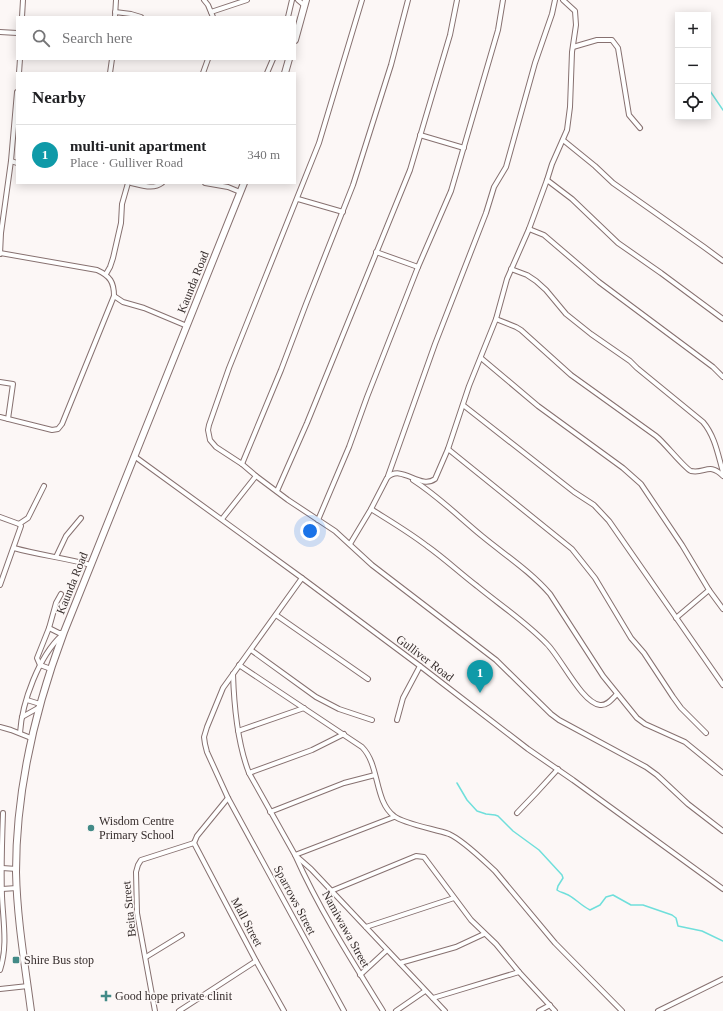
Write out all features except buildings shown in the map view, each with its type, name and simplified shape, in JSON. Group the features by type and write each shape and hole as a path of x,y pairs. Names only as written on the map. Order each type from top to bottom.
{"main road":[{"path":"296,37 306,3"},
{"path":"285,72 289,60"},
{"name":"Kaunda Road","path":"31,1011 20,936 17,869 19,816 31,738 39,706 64,633 244,184"}],"street":[{"path":"22,16 23,0"},
{"path":"116,0 115,15 131,14 138,16"},
{"path":"204,0 212,15 247,0"},
{"path":"288,16 292,0"},
{"path":"298,0 306,3"},
{"path":"362,0 319,143 298,199 229,368 209,425 208,435 212,444 242,464 298,507 336,531 372,565 496,660 543,708 555,717 646,767 723,832"},
{"path":"242,464 281,370 361,163 408,0"},
{"path":"277,491 310,416 410,170 450,35 457,0"},
{"path":"318,520 349,448 367,397 418,267 451,191 498,30 503,0"},
{"path":"350,544 371,509 387,478 438,337 486,213 494,187 506,167 535,63 552,14 555,0"},
{"path":"387,478 390,474 396,472 424,482 435,479 448,449 496,319 511,269 529,228 552,164 563,140 568,121 576,25 575,12 563,0"},
{"path":"0,32 16,33"},
{"path":"573,47 597,40 612,40 618,48 629,115 640,128"},
{"path":"19,72 20,60"},
{"path":"110,72 112,60"},
{"path":"203,72 208,60"},
{"path":"267,72 273,60"},
{"path":"0,417 52,430 58,429 62,424 114,296 112,281 106,274 90,268 0,254 2,214 11,162 16,104"},
{"path":"420,135 464,148"},
{"path":"563,140 613,183 723,261"},
{"path":"11,162 16,163"},
{"path":"547,180 572,199 618,243 668,277 723,319"},
{"path":"106,274 110,268 115,251 121,224 122,204 129,184"},
{"path":"135,184 152,187 160,184"},
{"path":"216,184 228,185 240,192"},
{"path":"298,199 343,212"},
{"path":"529,228 544,235 599,282 707,362 723,378"},
{"path":"376,252 418,267"},
{"path":"511,269 527,275 536,281 546,290 566,314 590,334 630,361 703,422 708,428 716,444 723,472"},
{"path":"114,296 123,302 144,308 187,326"},
{"path":"496,319 521,330 571,375 662,441 688,469 695,471 707,469 714,470 723,476"},
{"path":"481,358 538,406 623,468 641,484 682,545 709,590 723,609"},
{"path":"0,382 13,384 8,419"},
{"path":"463,405 574,492 594,505 609,521 648,575 723,685"},
{"path":"448,449 572,548 595,578 631,638 644,653 673,697 681,708 706,733"},
{"name":"Gulliver Road","path":"134,456 302,578 528,749 558,769 723,889"},
{"path":"406,475 432,493 482,536 531,573 542,584 603,676 640,721 685,742 723,773"},
{"path":"222,519 256,476"},
{"path":"19,524 28,518 44,486"},
{"path":"371,509 402,527 429,547 532,630 558,657 579,689 593,702 599,705 604,705 617,694"},
{"path":"0,517 19,524"},
{"path":"56,557 66,536 81,518"},
{"path":"0,585 20,529 19,524"},
{"path":"14,548 39,555 56,557 91,565"},
{"name":"Sparrows Street","path":"302,578 223,688 217,700 204,737 207,752 228,798 344,1011"},
{"path":"676,618 709,590"},
{"path":"51,669 40,665 37,658 49,628 56,603 61,594"},
{"path":"276,614 368,679"},
{"path":"49,628 59,633 64,633"},
{"path":"20,733 22,717 35,675 55,641 64,633"},
{"path":"251,650 316,697 339,709 372,720"},
{"path":"239,665 344,734 368,753 384,801 394,817"},
{"path":"397,720 403,698 420,666"},
{"name":"Namiwawa Street","path":"233,673 238,731 249,773 295,855 323,910 360,975 383,1011"},
{"path":"27,700 39,706"},
{"path":"22,717 39,706"},
{"path":"238,731 304,708"},
{"path":"0,728 20,733 31,738"},
{"path":"249,773 312,750 344,734"},
{"path":"517,813 558,769"},
{"path":"270,812 344,783 375,775"},
{"path":"194,843 197,836 228,798"},
{"path":"0,970 5,945 2,889 3,813"},
{"path":"445,1011 311,869 295,855 394,817 450,835 485,861 555,943 622,1011"},
{"name":"Beita Street","path":"155,1011 137,913 135,882 138,865 141,860 194,843"},
{"name":"Mall Street","path":"194,843 284,1011"},
{"path":"331,891 419,856 427,859 471,920 496,944 519,972 555,1011"},
{"path":"2,868 17,869"},
{"path":"2,889 17,888"},
{"path":"366,927 454,898"},
{"path":"400,963 456,947 484,934"},
{"path":"146,957 182,936"},
{"path":"360,975 388,950"},
{"path":"179,1011 256,961"},
{"path":"433,998 519,972"},
{"path":"658,1011 723,979"},
{"path":"0,990 28,986"},
{"path":"396,1011 425,990"},
{"path":"539,1011 550,1005"}],"waterway":[{"path":"711,92 723,110"},
{"path":"457,783 467,800 477,811 498,816 513,831 539,850 562,875 563,878 557,890 569,895 586,908 590,910 600,905 606,897 613,895 631,905 643,905 672,915 676,918 678,926 702,931 723,941"}],"place":[{"name":"multi-unit apartment","path":"480,693"},
{"name":"Wisdom Centre Primary School","path":"91,828"},
{"name":"Shire Bus stop","path":"16,960"},
{"name":"Good hope private clinit","path":"106,996"}]}
